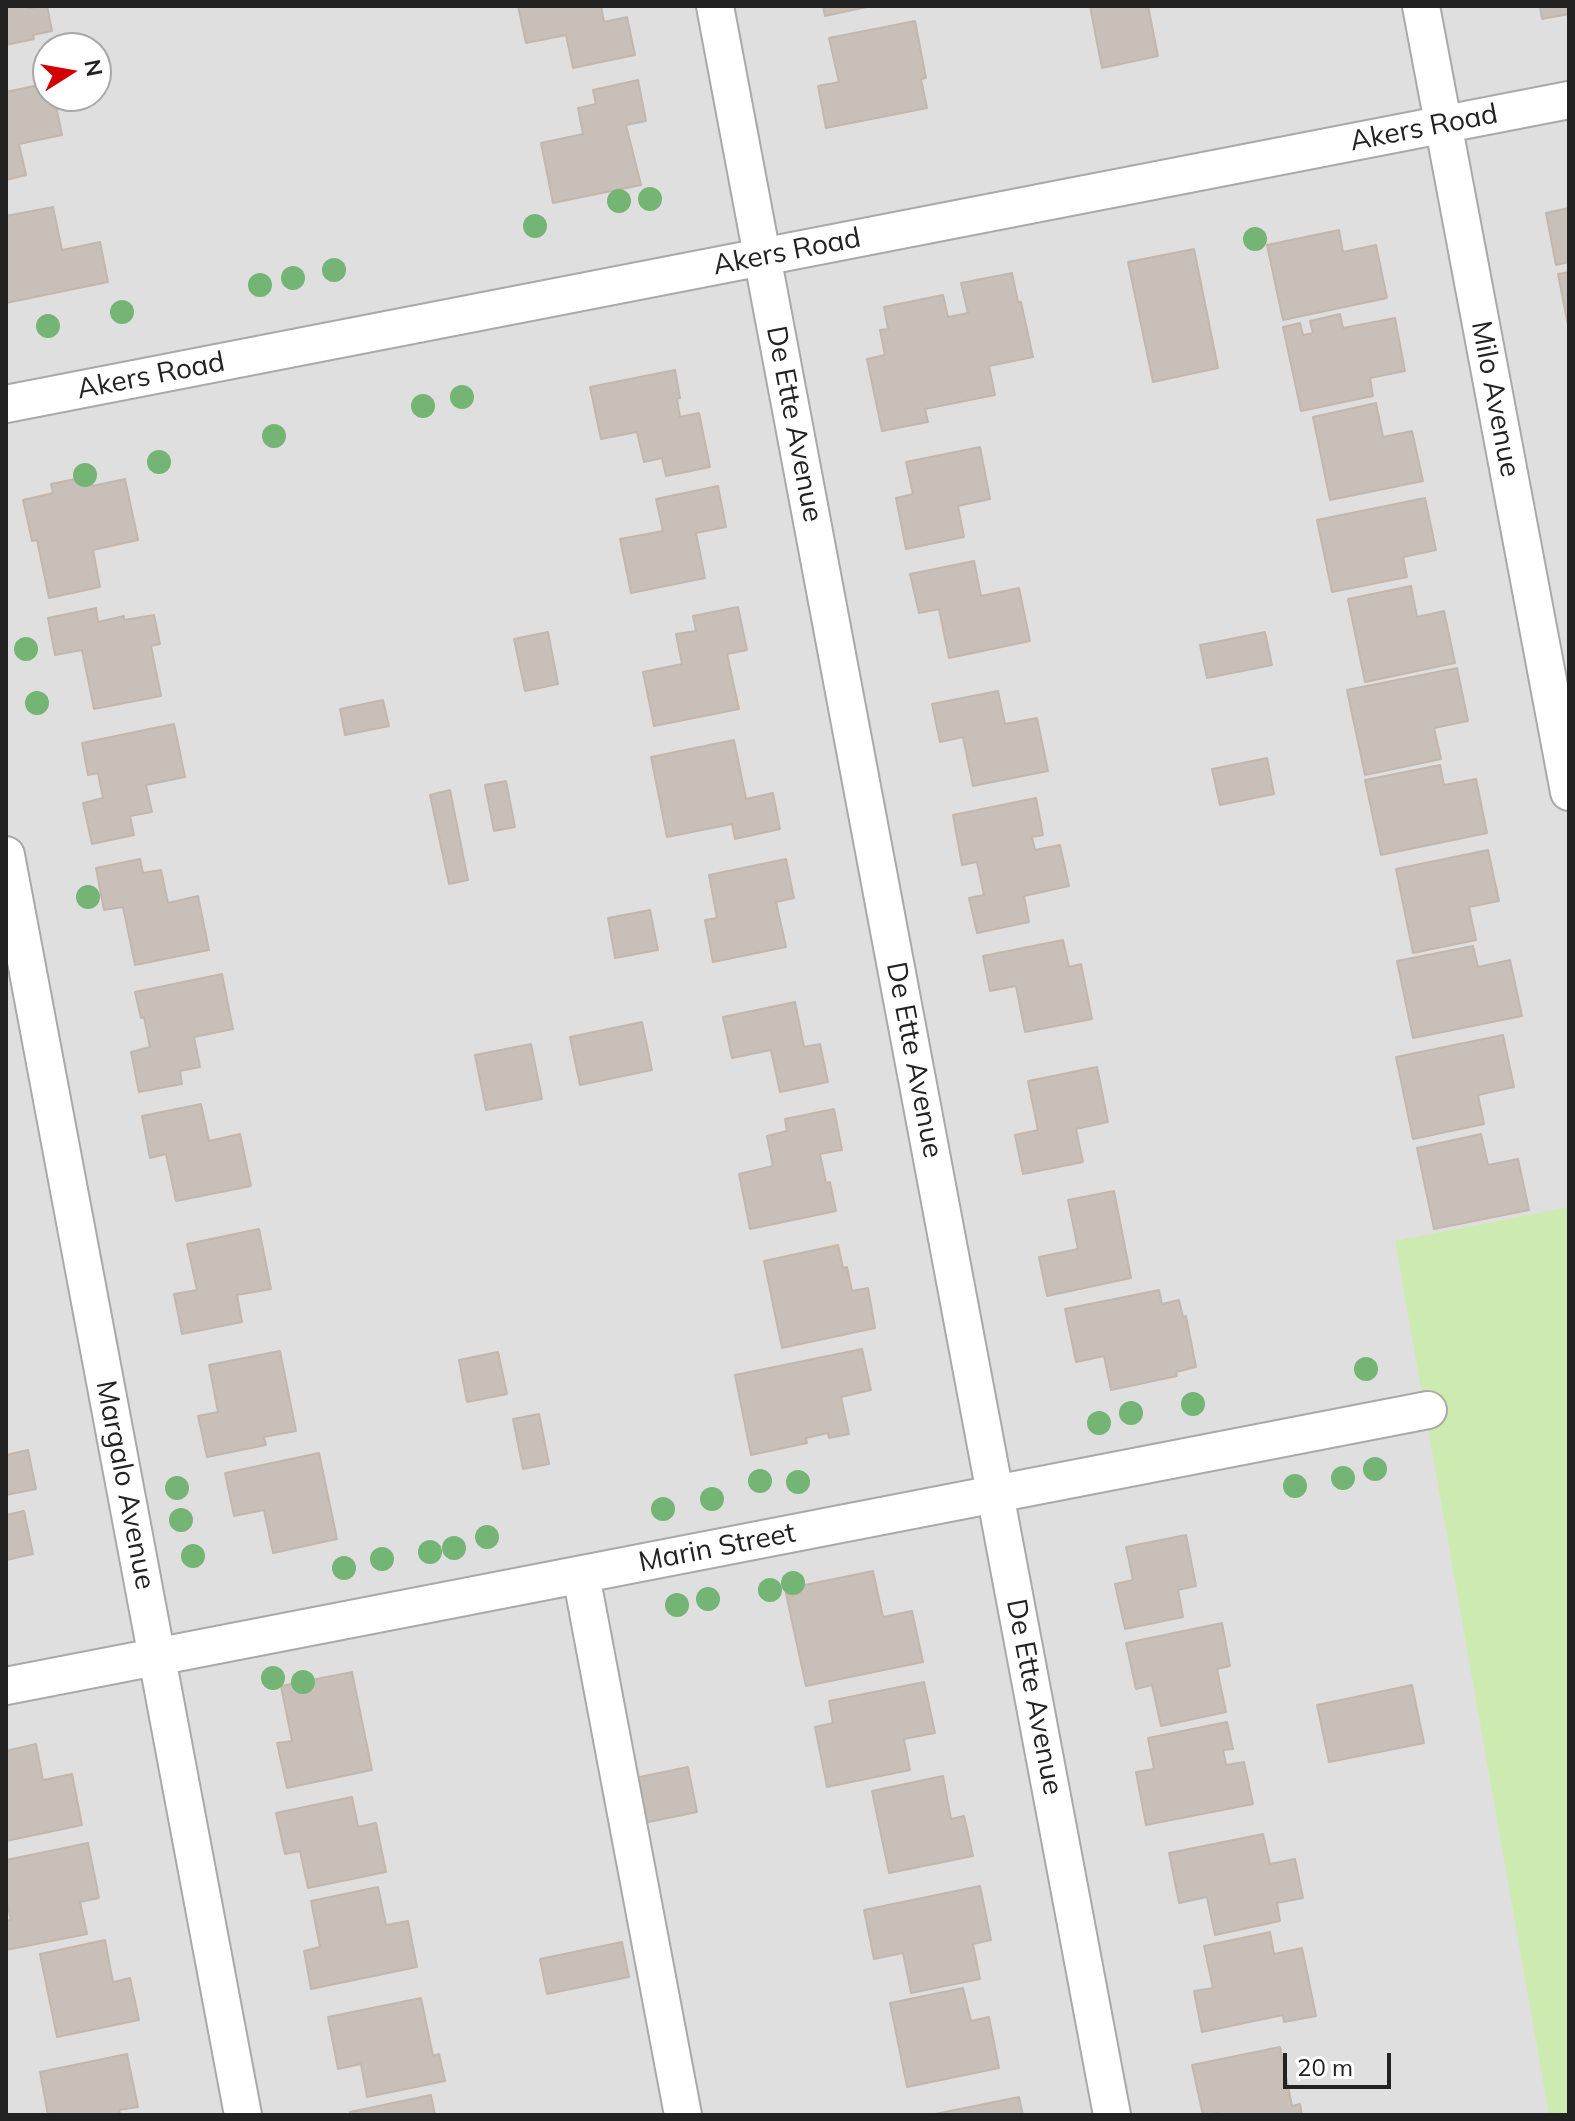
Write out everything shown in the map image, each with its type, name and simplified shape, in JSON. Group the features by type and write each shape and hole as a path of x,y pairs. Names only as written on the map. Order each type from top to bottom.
{"street":[{"name":"De Ette Avenue","path":"715,6 1112,2115"},
{"name":"Milo Avenue","path":"1421,6 1569,792"},
{"name":"Akers Road","path":"6,404 1569,100"},
{"name":"Margalo Avenue","path":"6,855 243,2115"},
{"name":"Marin Street","path":"6,1686 1428,1410"},
{"path":"581,1575 683,2115"}],"shaded area":[{"path":"6,6 1569,6 1569,2115 6,2115"}],"green space":[{"path":"1569,1207 1569,2115 1549,2115 1395,1241"}],"building":[{"path":"6,6 47,6 52,31 32,32 32,39 6,45"},
{"path":"518,6 601,6 604,22 627,17 635,55 573,68 566,35 526,43"},
{"path":"823,6 871,6 825,16"},
{"path":"1090,6 1148,6 1158,56 1102,68"},
{"path":"1540,6 1569,6 1569,14 1542,19"},
{"path":"915,21 926,78 921,79 927,108 826,128 818,86 839,82 829,38"},
{"path":"638,80 646,121 626,125 641,185 553,203 541,143 583,134 578,108 596,104 593,90"},
{"path":"32,86 32,112 57,112 62,135 19,144 26,175 6,180 6,92"},
{"path":"53,207 62,250 100,242 108,282 6,303 6,216"},
{"path":"1569,208 1569,262 1556,265 1546,213"},
{"path":"1339,230 1343,252 1376,245 1387,298 1283,320 1267,245"},
{"path":"1194,249 1218,368 1153,382 1128,262"},
{"path":"1569,272 1569,324 1568,325 1558,274"},
{"path":"1012,273 1033,357 989,366 995,395 925,409 928,422 882,431 867,359 885,355 880,330 888,329 884,307 943,295 948,317 968,313 961,283"},
{"path":"1340,314 1343,328 1395,318 1405,371 1370,378 1373,396 1301,411 1283,327 1300,323 1303,335 1313,333 1310,321"},
{"path":"675,370 680,417 699,413 710,467 666,476 662,458 644,462 637,432 601,439 590,387"},
{"path":"1376,403 1383,437 1412,431 1423,481 1330,500 1313,417"},
{"path":"980,447 990,499 958,506 964,537 906,549 896,498 913,494 906,462"},
{"path":"90,476 92,486 125,479 138,540 93,550 100,587 49,598 37,540 32,541 23,500 53,493 51,484"},
{"path":"718,486 726,527 696,533 705,578 631,593 620,539 663,531 656,499"},
{"path":"1425,498 1436,550 1403,557 1407,577 1332,592 1317,520"},
{"path":"974,561 981,596 1019,588 1030,641 949,658 939,609 919,613 910,574"},
{"path":"1411,586 1417,617 1444,611 1455,663 1365,682 1348,599"},
{"path":"738,607 747,650 727,654 739,709 654,726 643,672 682,664 676,634 696,631 693,616"},
{"path":"96,608 98,622 124,616 124,620 154,615 160,644 151,646 161,696 94,709 82,650 55,655 48,618"},
{"path":"548,632 558,684 525,691 514,639"},
{"path":"1265,632 1272,665 1207,678 1200,645"},
{"path":"1457,668 1468,721 1434,728 1441,759 1365,775 1347,690"},
{"path":"998,691 1005,724 1037,718 1048,771 973,786 963,737 940,742 932,704"},
{"path":"383,700 389,726 345,735 340,709"},
{"path":"174,724 185,777 146,785 152,812 130,816 134,835 92,844 83,803 103,798 98,773 88,775 82,743"},
{"path":"734,740 746,799 773,793 780,829 735,839 732,824 667,837 651,757"},
{"path":"1267,758 1274,794 1220,805 1212,769"},
{"path":"1440,765 1444,785 1476,779 1487,833 1381,855 1365,780"},
{"path":"506,781 515,827 494,831 485,785"},
{"path":"450,790 468,880 449,884 430,795"},
{"path":"1036,798 1043,835 1032,837 1035,850 1060,845 1069,886 1024,896 1029,922 977,933 969,898 984,895 977,862 962,865 953,815"},
{"path":"1488,850 1499,901 1469,907 1476,940 1413,953 1396,869"},
{"path":"140,859 143,873 161,870 168,903 198,896 209,950 135,965 123,907 104,910 96,868"},
{"path":"786,859 794,898 776,902 786,947 713,962 705,920 717,918 709,875"},
{"path":"650,910 658,950 615,958 608,918"},
{"path":"1063,940 1069,967 1081,964 1092,1019 1025,1032 1016,986 990,991 983,956"},
{"path":"1473,946 1478,967 1510,960 1522,1016 1413,1038 1397,961"},
{"path":"222,974 233,1029 194,1037 200,1067 180,1071 182,1084 139,1092 131,1052 150,1047 135,992"},
{"path":"795,1002 804,1047 820,1044 828,1082 780,1092 771,1050 732,1058 723,1017"},
{"path":"642,1022 652,1070 580,1085 570,1037"},
{"path":"1503,1035 1514,1087 1478,1095 1484,1124 1413,1139 1396,1057"},
{"path":"531,1044 542,1099 486,1110 475,1055"},
{"path":"1097,1067 1108,1122 1076,1129 1083,1162 1023,1174 1015,1135 1038,1130 1028,1081"},
{"path":"201,1104 209,1141 240,1134 251,1186 176,1201 166,1154 150,1158 142,1116"},
{"path":"834,1109 842,1150 820,1154 836,1211 750,1229 739,1174 773,1166 767,1136 787,1131 785,1119"},
{"path":"1481,1134 1488,1165 1518,1159 1529,1210 1434,1229 1417,1148"},
{"path":"1114,1191 1131,1278 1047,1296 1039,1257 1078,1249 1068,1200"},
{"path":"259,1229 271,1289 237,1295 242,1322 182,1334 174,1294 197,1290 187,1244"},
{"path":"838,1245 852,1291 868,1288 875,1328 782,1348 764,1261"},
{"path":"1159,1290 1162,1304 1179,1300 1183,1317 1186,1316 1196,1367 1176,1372 1177,1376 1111,1390 1104,1356 1076,1362 1065,1309"},
{"path":"862,1349 871,1390 841,1397 849,1434 829,1438 828,1433 806,1438 807,1443 751,1455 735,1375"},
{"path":"280,1351 296,1431 264,1437 266,1445 207,1457 198,1416 218,1412 209,1365"},
{"path":"498,1352 507,1394 467,1402 459,1360"},
{"path":"539,1414 549,1464 523,1469 513,1419"},
{"path":"28,1450 36,1489 6,1495 6,1455"},
{"path":"319,1453 337,1539 273,1553 264,1510 234,1516 225,1473"},
{"path":"24,1511 33,1554 6,1560 6,1515"},
{"path":"1186,1535 1196,1586 1178,1590 1183,1617 1125,1629 1115,1584 1133,1580 1126,1547"},
{"path":"873,1571 883,1617 912,1611 923,1662 806,1686 785,1589"},
{"path":"1222,1623 1230,1666 1217,1669 1226,1712 1161,1726 1152,1685 1136,1689 1126,1643"},
{"path":"352,1672 372,1770 287,1788 277,1743 292,1741 281,1686"},
{"path":"924,1682 935,1733 904,1739 910,1770 827,1787 815,1727 833,1723 829,1701"},
{"path":"1412,1685 1424,1743 1329,1762 1317,1705"},
{"path":"1227,1722 1233,1749 1223,1750 1226,1765 1244,1762 1253,1804 1146,1825 1136,1772 1154,1769 1148,1738"},
{"path":"36,1744 43,1780 72,1774 82,1825 6,1841 6,1751"},
{"path":"688,1767 697,1812 639,1824 630,1779"},
{"path":"943,1776 951,1819 964,1816 973,1856 889,1873 872,1791"},
{"path":"352,1797 358,1827 376,1823 386,1872 308,1888 300,1851 285,1854 276,1813"},
{"path":"1263,1834 1270,1864 1295,1859 1303,1898 1277,1903 1280,1921 1215,1935 1207,1897 1179,1903 1169,1853"},
{"path":"88,1843 99,1898 80,1902 87,1934 6,1950 6,1921 11,1920 6,1897 6,1860"},
{"path":"980,1886 991,1940 973,1944 980,1979 911,1993 903,1953 874,1959 864,1910"},
{"path":"378,1887 386,1925 408,1921 417,1967 311,1989 304,1951 320,1947 311,1901"},
{"path":"1270,1932 1274,1954 1302,1948 1316,2016 1284,2022 1283,2015 1202,2032 1194,1991 1213,1988 1204,1946"},
{"path":"105,1940 113,1982 130,1978 139,2020 57,2037 40,1954"},
{"path":"622,1942 629,1977 547,1994 540,1959"},
{"path":"963,1988 971,2021 989,2017 999,2068 907,2087 890,2003"},
{"path":"421,1998 433,2056 439,2054 445,2081 367,2097 361,2064 338,2069 328,2017"},
{"path":"1280,2047 1292,2106 1300,2104 1302,2115 1203,2115 1192,2065"},
{"path":"127,2054 138,2107 119,2110 120,2115 48,2115 40,2072"},
{"path":"431,2095 435,2115 350,2115 350,2112"},
{"path":"1019,2097 1023,2115 930,2115"}]}
